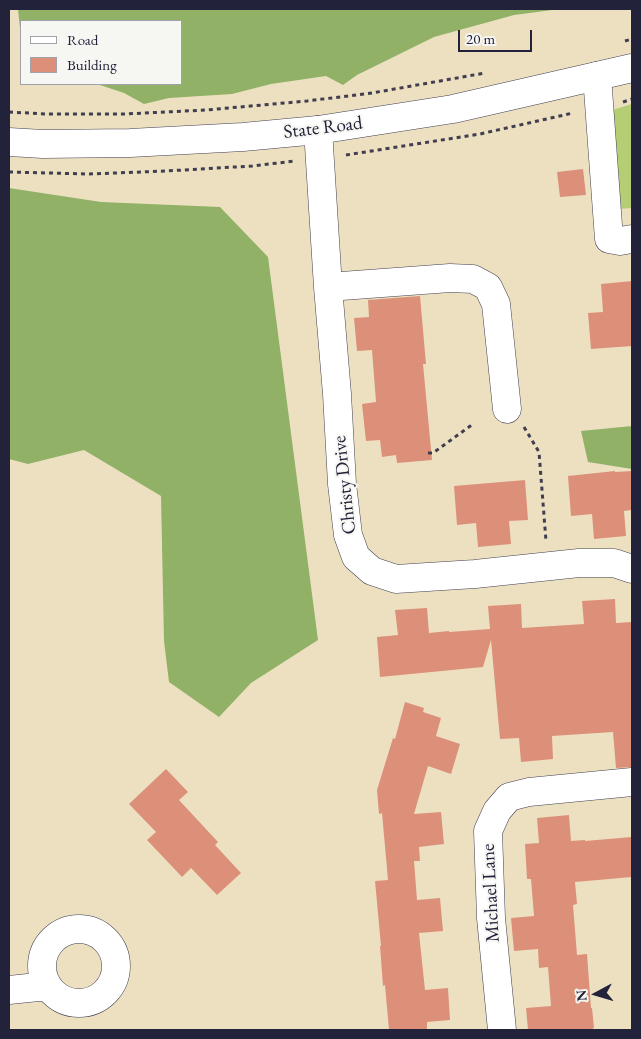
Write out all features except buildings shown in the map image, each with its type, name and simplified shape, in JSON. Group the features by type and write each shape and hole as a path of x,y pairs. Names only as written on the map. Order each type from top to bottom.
{"street":[{"name":"State Road","path":"9,142 130,144 318,130 453,109 632,68"},
{"path":"597,76 609,239 620,241 632,240"},
{"name":"Christy Drive","path":"318,130 342,484 348,535 356,557 372,571 396,579 475,574 579,563 614,563 632,570"},
{"path":"328,287 473,278 488,287 496,304 514,416"},
{"name":"Michael Lane","path":"502,1030 491,918 488,831 497,811 509,797 530,792 632,782"},
{"path":"9,990 48,986"}],"path":[{"path":"624,41 632,39"},
{"path":"9,112 125,114 307,102 372,93 493,71"},
{"path":"514,416 539,452 546,542"},
{"path":"428,453 433,454 474,424"}],"green space":[{"path":"18,9 560,9 514,15 434,37 357,75 343,85 326,76 271,84 232,94 169,98 144,104 124,93 100,85 182,85 182,20 20,20 20,28"},
{"path":"632,104 632,208 618,209 612,110"},
{"path":"9,188 101,202 220,207 268,257 318,640 251,683 219,717 169,682 164,641 161,496 84,450 28,464 9,459"},
{"path":"632,426 632,469 588,462 581,431"}]}
